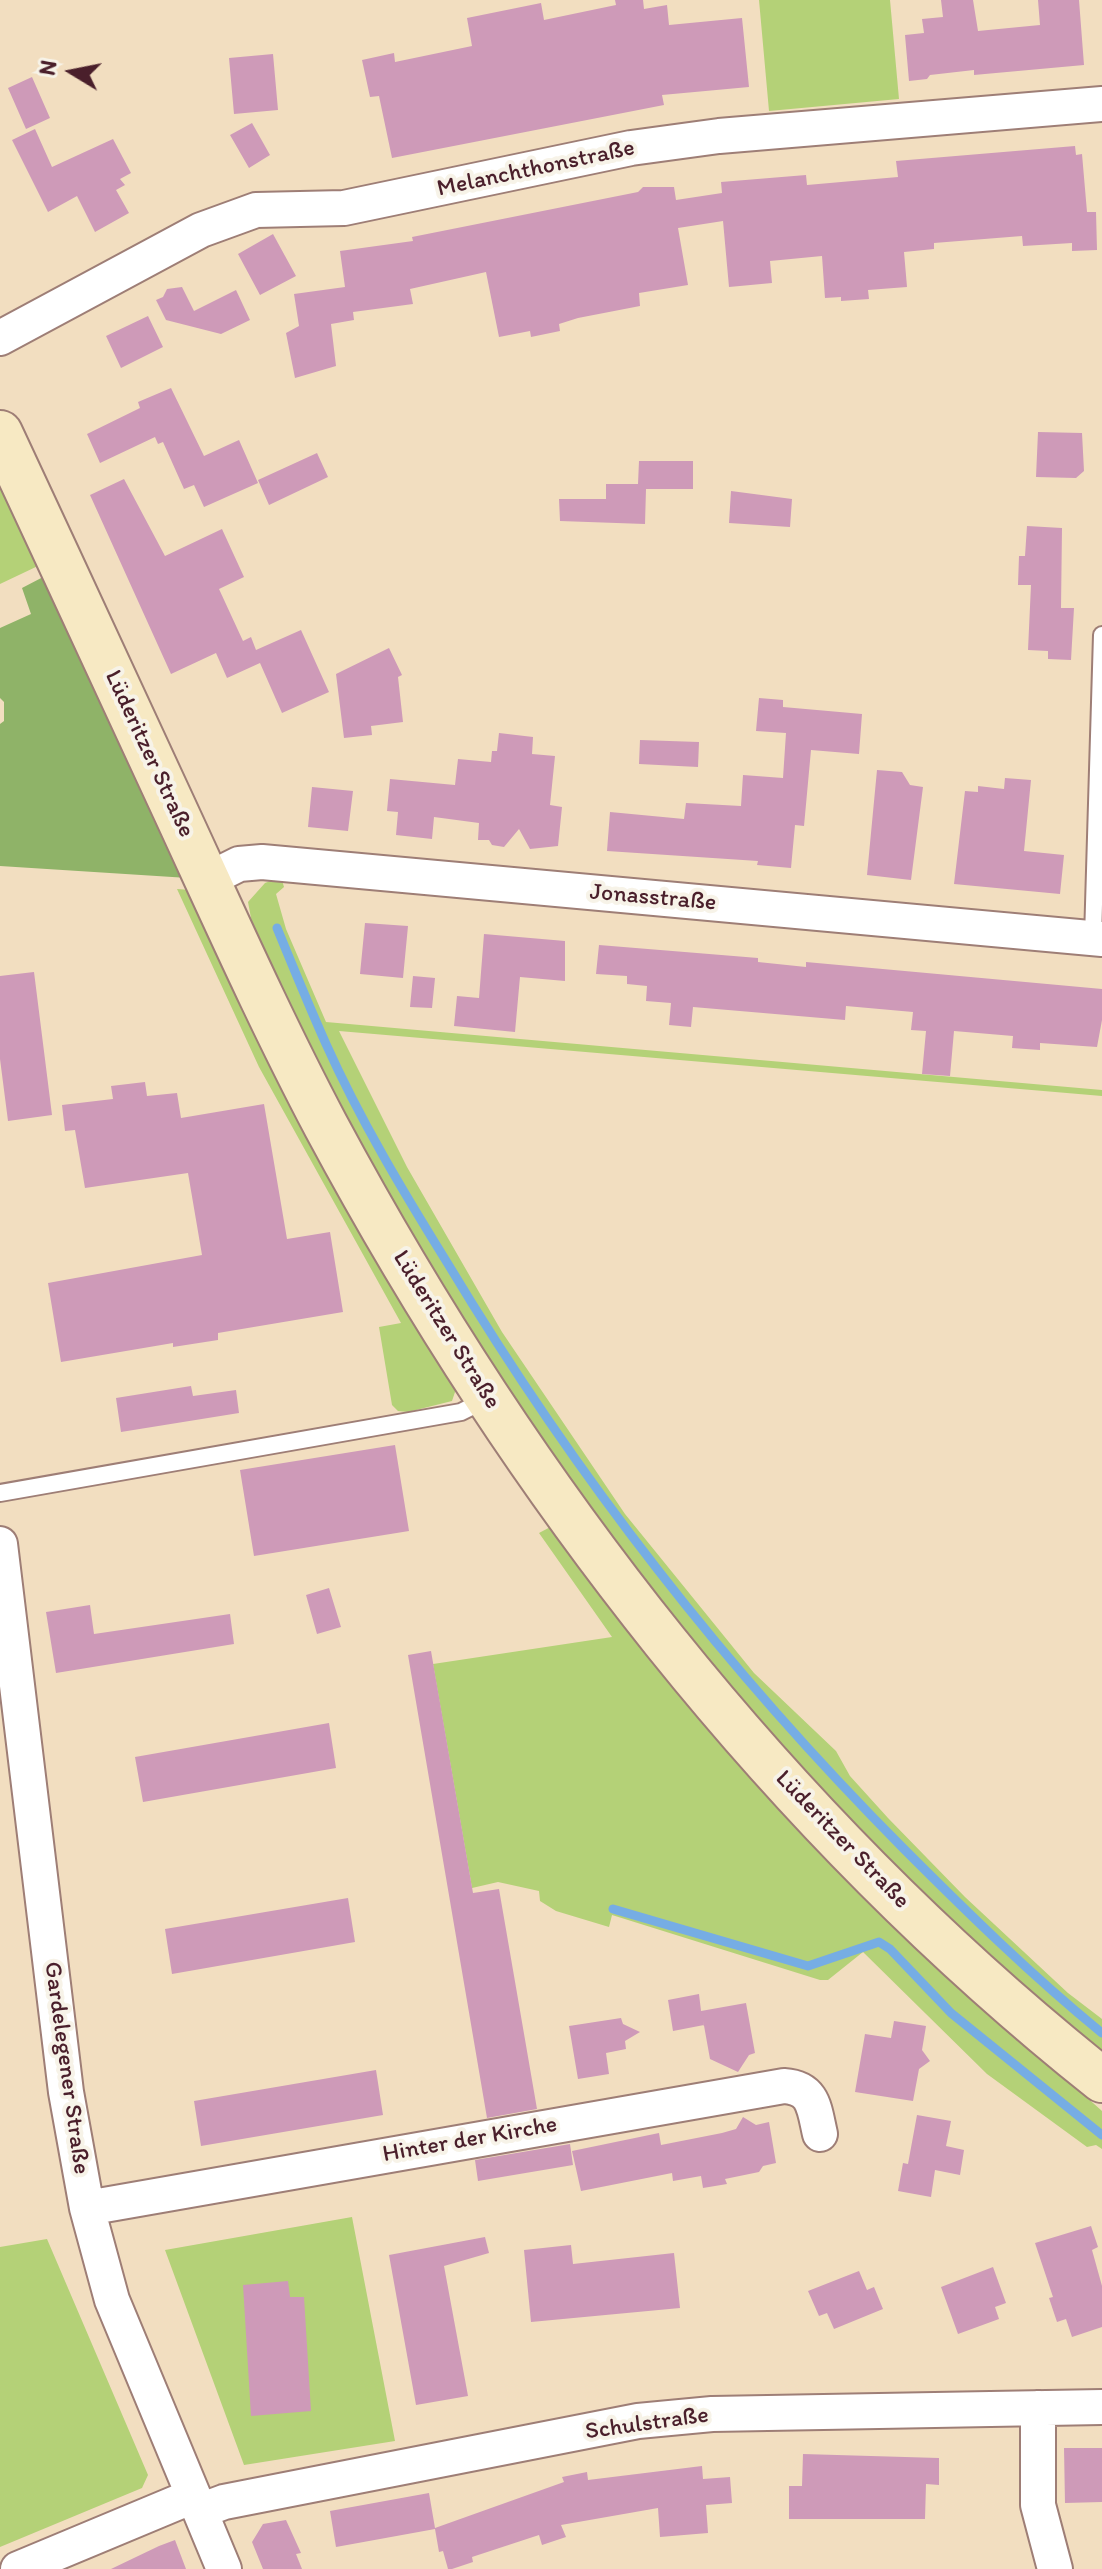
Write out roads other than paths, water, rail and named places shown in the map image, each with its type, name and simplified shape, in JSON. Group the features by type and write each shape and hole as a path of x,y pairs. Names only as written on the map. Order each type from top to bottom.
{"main road":[{"name":"Lüderitzer Straße","path":"0,433 207,880 324,1123 426,1302 487,1399 559,1502 684,1667 780,1776 918,1919 1052,2041 1102,2080"}],"street":[{"name":"Melanchthonstraße","path":"0,338 201,230 256,210 344,208 631,148 719,136 1102,104"},
{"name":"Jonasstraße","path":"207,880 239,864 262,862 1097,938"},
{"name":"Gardelegener Straße","path":"0,1544 66,2092 87,2208 112,2300 224,2569"},
{"name":"Hinter der Kirche","path":"87,2208 784,2086 800,2087 812,2097 820,2134"},
{"name":"Schulstraße","path":"18,2569 196,2504 224,2502 638,2421 712,2414 1102,2407"},
{"path":"1038,2408 1038,2505 1055,2569"}],"lane":[{"path":"1097,938 1102,635"},
{"path":"0,1493 461,1412 487,1399"}],"waterway":[{"path":"277,928 339,1072 383,1156 497,1343 602,1496 715,1642 838,1781 975,1919 1102,2033"},
{"path":"613,1909 808,1966 879,1942 890,1949 951,2013 1102,2135"}]}
